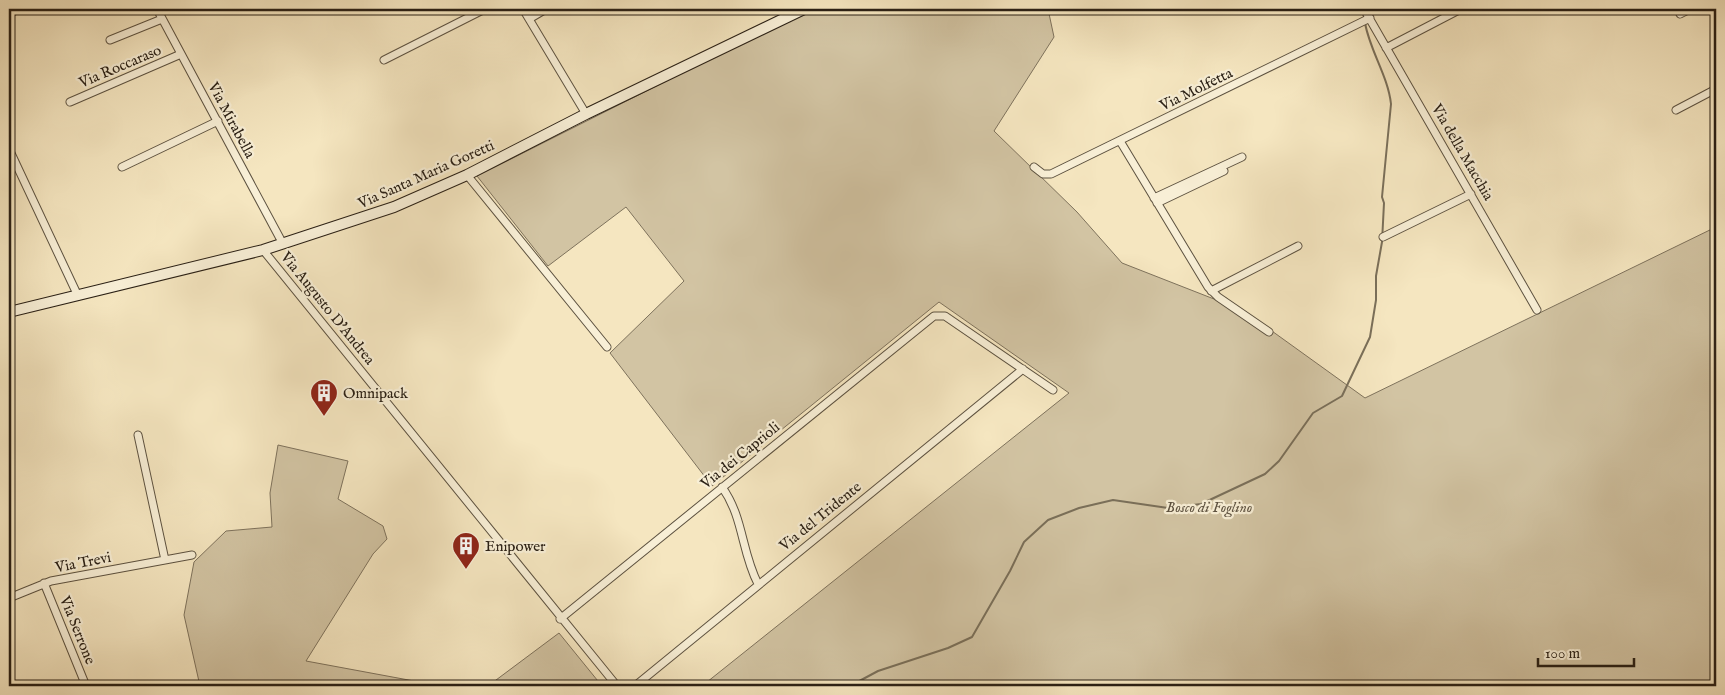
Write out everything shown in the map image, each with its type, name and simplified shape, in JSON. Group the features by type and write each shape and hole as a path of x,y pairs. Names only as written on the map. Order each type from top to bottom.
{"main road":[{"name":"Via Santa Maria Goretti","path":"9,312 264,250 394,207 467,175 586,114 804,9"}],"street":[{"path":"9,13 20,9"},
{"name":"Via Mirabella","path":"157,9 283,244"},
{"path":"384,60 486,9"},
{"path":"524,9 586,114"},
{"path":"529,19 546,9"},
{"name":"Via della Macchia","path":"1364,9 1538,310"},
{"path":"1386,48 1461,9"},
{"path":"1680,14 1690,9"},
{"path":"110,40 162,19"},
{"name":"Via Molfetta","path":"1034,167 1043,174 1051,174 1369,19"},
{"name":"Via Roccaraso","path":"70,102 181,54"},
{"path":"1676,110 1716,90"},
{"path":"122,167 218,121"},
{"path":"1120,141 1211,291 1269,332"},
{"path":"9,150 78,296"},
{"path":"1155,201 1242,156"},
{"path":"1155,201 1224,171"},
{"path":"467,175 607,347"},
{"path":"1383,237 1471,194"},
{"path":"1211,291 1298,246"},
{"name":"Via Augusto D'Andrea","path":"264,250 560,619 617,686"},
{"name":"Via dei Caprioli","path":"560,619 938,314 945,316 1023,369"},
{"path":"1023,369 1053,390"},
{"name":"Via del Tridente","path":"635,686 1023,369"},
{"path":"138,435 164,560"},
{"path":"722,487 738,515 746,555 758,584"},
{"name":"Via Trevi","path":"9,598 44,583 192,555"},
{"name":"Via Serrone","path":"44,583 86,686"}],"green space":[{"name":"Bosco di Foglino","path":"810,9 1048,9 1054,37 994,131 1077,212 1122,263 1214,299 1226,298 1365,398 1716,227 1716,686 702,686 1069,393 939,302 712,486 610,353 684,281 626,207 548,266 477,176"},
{"path":"278,445 348,461 338,499 383,526 387,539 373,554 306,661 441,686 200,686 184,615 194,562 226,531 272,527 270,493"},
{"path":"559,633 602,686 488,686"}],"waterway":[{"path":"850,686 878,671 948,648 972,637 1010,571 1024,542 1048,520 1079,508 1113,500 1168,508 1201,504 1265,474 1279,461 1313,413 1342,396 1370,337 1376,300 1376,276 1382,242 1384,203 1382,197 1391,104 1386,83 1365,23"}],"place":[{"name":"Omnipack","path":"324,417"},
{"name":"Enipower","path":"466,570"}]}
